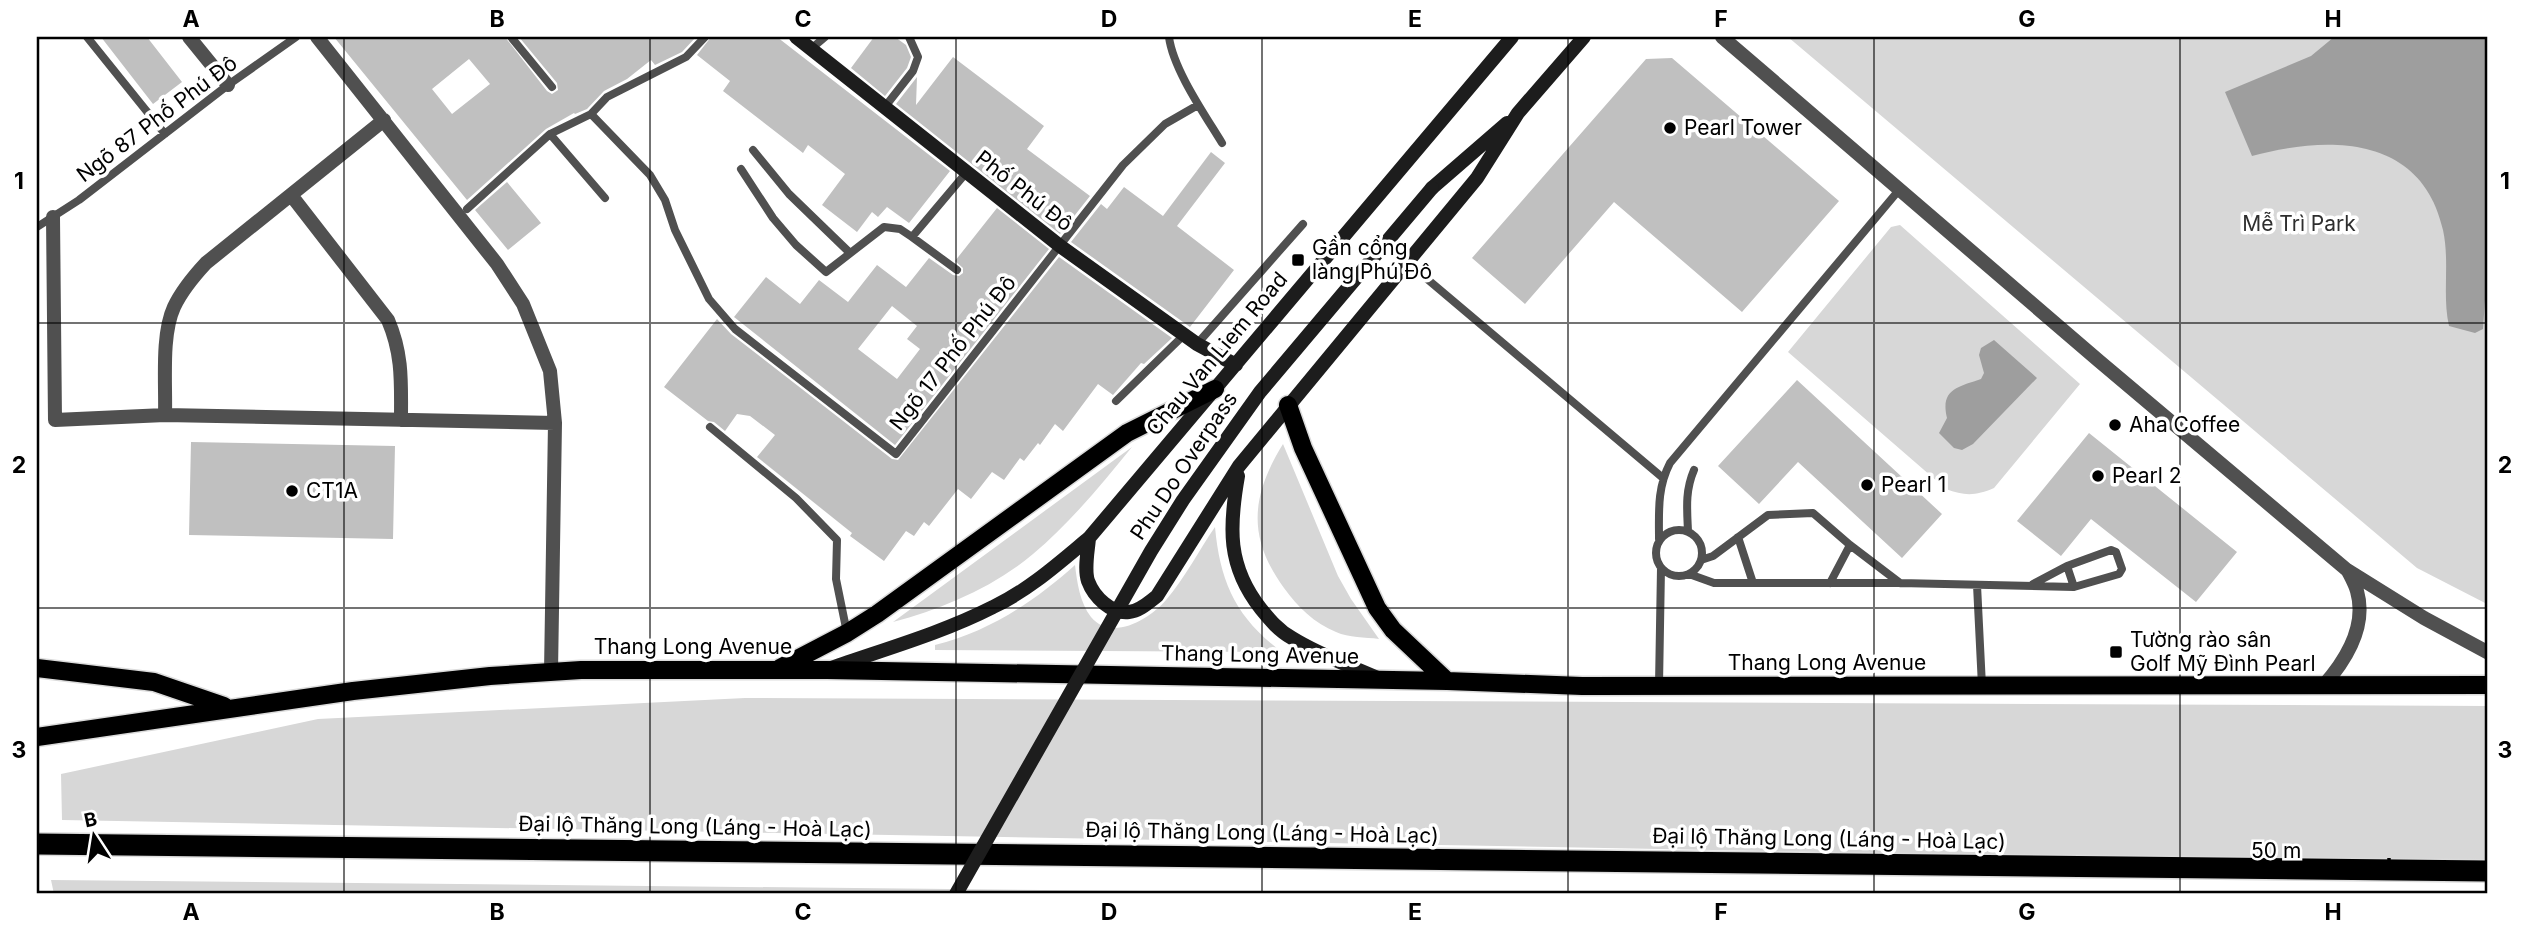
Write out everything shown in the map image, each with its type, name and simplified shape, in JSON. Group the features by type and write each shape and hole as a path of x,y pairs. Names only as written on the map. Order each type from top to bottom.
{"highway":[{"name":"Đại lộ Thăng Long (Láng - Hoà Lạc)","path":"37,844 2487,871"}],"main road":[{"name":"Phố Phú Đô","path":"796,37 1060,246 1197,344 1236,365"},
{"name":"Chau Van Liem Road","path":"827,670 950,627 995,606 1046,575 1089,538 1512,37"},
{"path":"1089,538 1087,579 1096,596 1110,608 1128,612 1143,607 1157,596 1239,466 1477,177 1518,113 1584,37"},
{"name":"Phu Do Overpass","path":"956,894 1151,551 1183,500 1260,392 1432,188 1518,113"},
{"path":"775,670 847,633 918,585 1127,433 1215,389"},
{"path":"1288,405 1303,448 1377,608 1393,630 1447,681"},
{"path":"1239,466 1233,507 1232,546 1243,583 1255,601 1278,629 1293,639 1385,681"},
{"path":"37,668 154,682 228,707"},
{"name":"Thang Long Avenue","path":"37,737 228,707 261,705 353,691 551,672 827,670 1447,681 1582,686 2487,685"}],"street":[{"path":"189,37 228,85"},
{"path":"317,37 497,264 523,304 550,371 555,423 551,672"},
{"path":"1722,37 2347,570 2424,618 2487,652"},
{"path":"165,415 167,340 172,309 185,286 206,263 384,120"},
{"path":"291,195 388,320 398,343 401,420"},
{"path":"53,217 55,420 165,415 555,423"},
{"path":"2324,685 2339,668 2352,645 2359,618 2358,592 2347,570"}],"lane":[{"path":"87,37 165,134"},
{"name":"Ngõ 87 Phố Phú Đô","path":"37,227 79,200 228,85 296,37"},
{"path":"511,37 552,87"},
{"path":"467,209 550,134 590,114 607,97 686,57 705,37"},
{"path":"812,48 825,37"},
{"path":"884,108 912,71 918,57 909,37"},
{"path":"1169,37 1170,48 1198,105 1222,143"},
{"path":"1060,246 1123,165 1165,124 1198,105"},
{"name":"Ngõ 17 Phố Phú Đô","path":"590,114 650,175 665,200 675,230 709,299 735,329 896,454 1060,246"},
{"path":"550,134 606,198"},
{"path":"753,150 789,194 850,253"},
{"path":"741,169 772,218 796,245 826,272 884,227 900,229 957,270"},
{"path":"912,237 967,173"},
{"path":"1659,685 1661,568 1655,555 1659,540 1662,478 1685,445 1899,190"},
{"path":"1197,344 1303,224"},
{"path":"1407,262 1662,478"},
{"path":"1116,401 1184,335"},
{"path":"710,426 796,498 837,540 836,579 847,633"},
{"path":"1688,531 1686,500 1688,484 1694,470"},
{"path":"1701,560 1713,556 1770,514 1813,513 1900,583"},
{"path":"1659,540 1672,530 1688,531 1700,542 1701,560 1689,574"},
{"path":"1738,537 1753,583"},
{"path":"1830,583 1850,545"},
{"path":"1661,568 1674,575 1689,574 1714,583 2074,587 2119,574 2122,569 2116,552 2111,550 2067,566 2031,586"},
{"path":"2067,566 2074,587"},
{"path":"1977,585 1982,686"}],"green space":[{"name":"Mễ Trì Park","path":"1788,37 2487,37 2487,604 2417,568"},
{"path":"1900,225 2080,384 1994,488 1988,491 1970,494 1946,489 1788,352 1891,227"},
{"path":"1283,444 1338,576 1379,639 1346,635 1321,624 1295,602 1272,569 1259,534 1259,499 1264,481"},
{"path":"1132,447 1072,517 1018,566 967,596 893,622"},
{"path":"1215,527 1221,565 1233,597 1253,626 1282,652 935,650 935,645 974,632 1010,614 1044,591 1075,565 1082,599 1091,617 1109,628 1130,625 1150,614 1166,600"},
{"path":"745,698 2487,706 2487,864 62,820 61,774 318,719"},
{"path":"51,880 1450,894 54,894"}],"shaded area":[{"path":"2334,37 2487,37 2487,271 2483,329 2475,333 2449,326 2443,230 2432,199 2415,175 2394,159 2368,149 2341,145 2311,145 2252,156 2225,92 2311,56"},
{"path":"1994,340 2037,378 1973,444 1962,450 1954,448 1939,433 1947,418 1946,401 1958,387 1981,379 1984,373 1979,355 1981,348"}],"building":[{"path":"101,37 147,37 182,82 153,104"},
{"path":"334,37 505,37 552,94 558,90 557,83 519,37 696,37 682,52 655,65 651,60 627,79 604,91 587,109 574,113 546,129 467,200","holes":["469,59 490,84 452,114 432,89"]},
{"path":"711,37 777,37 950,171 909,223 887,207 878,217 872,212 857,232 822,205 845,174 808,145 803,153 723,91 730,81 697,55"},
{"path":"874,37 895,37 906,45 911,57 907,68 885,96 851,68"},
{"path":"953,57 1044,126 1027,149 1090,196 1060,234 896,104 917,77 916,105"},
{"name":"Pearl Tower","path":"1672,58 1839,201 1742,312 1614,202 1525,304 1472,258 1646,59"},
{"path":"1211,152 1225,163 1177,226 1234,270 1190,327 1071,242 1101,204 1107,209 1124,187 1163,216"},
{"path":"507,182 541,223 508,250 475,210"},
{"path":"997,208 1049,249 895,445 734,317 766,277 800,304 819,280 848,302 877,265 906,287 929,258 953,275 959,276 963,273 963,268 955,261","holes":["892,306 917,326 907,339 920,349 897,379 858,349"]},
{"path":"1059,257 1172,338 1144,364 1141,363 1113,395 1098,384 1063,431 1055,424 1040,445 1038,443 1024,461 1020,458 1004,480 992,472 971,499 958,489 929,526 924,522 914,536 906,531 884,561 850,536 852,533 757,457 775,435 750,416 737,414 725,431 664,387 717,319 731,334 892,459 898,460"},
{"name":"Pearl 1","path":"1797,380 1942,514 1902,558 1798,462 1759,504 1718,466"},
{"name":"Pearl 2","path":"2089,433 2237,552 2196,602 2091,519 2061,556 2017,521"},
{"name":"CT1A","path":"191,442 395,446 393,539 189,535"}],"place":[{"name":"Pearl Tower","path":"1670,128"},
{"name":"Gần cổng làng Phú Đô","path":"1298,260"},
{"name":"Aha Coffee","path":"2115,425"},
{"name":"Pearl 2","path":"2098,476"},
{"name":"Pearl 1","path":"1867,485"},
{"name":"CT1A","path":"292,491"},
{"name":"Tường rào sân Golf Mỹ Đình Pearl","path":"2116,652"}]}
